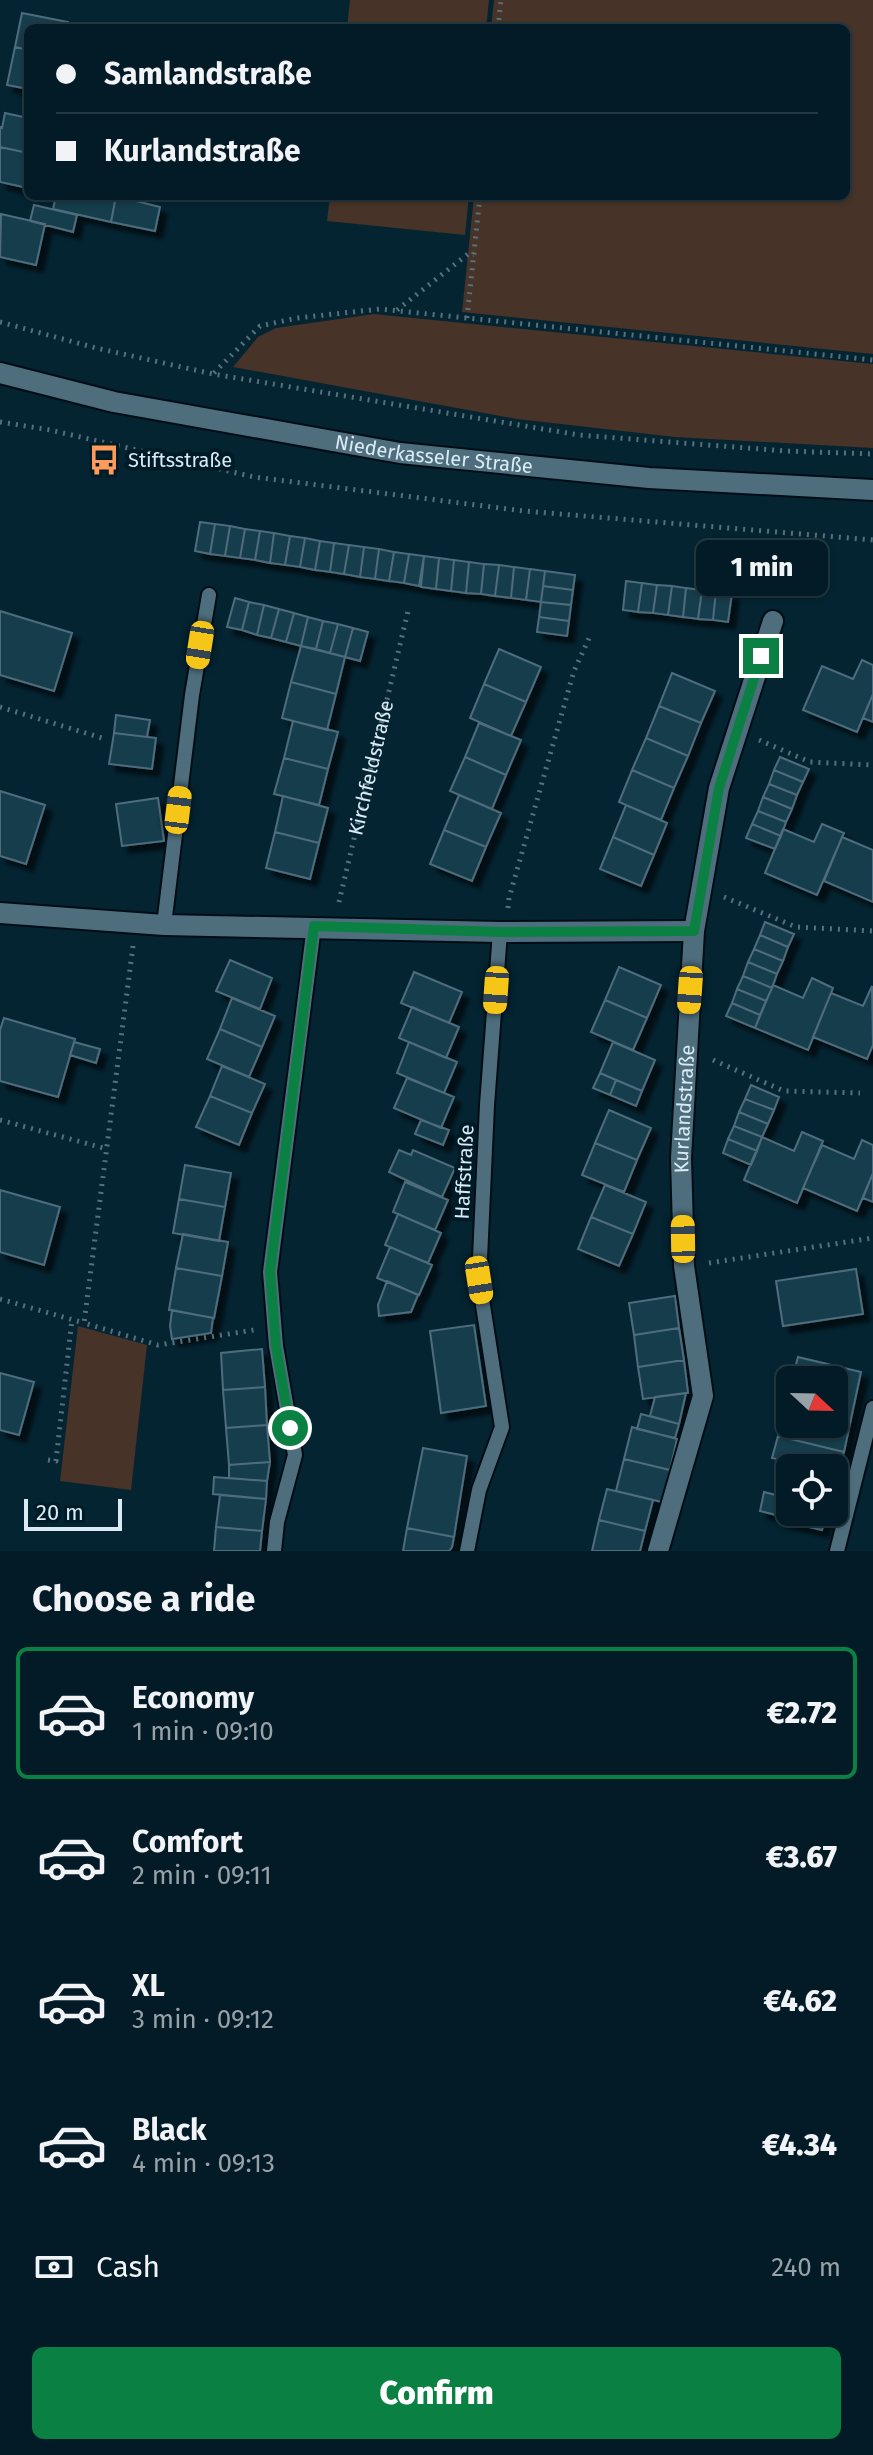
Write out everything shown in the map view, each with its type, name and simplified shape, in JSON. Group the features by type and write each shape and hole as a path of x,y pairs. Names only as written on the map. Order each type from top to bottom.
{"street":[{"name":"Niederkasseler Straße","path":"0,373 114,402 400,453 649,478 873,490"},
{"name":"Kurlandstraße","path":"658,1551 703,1396 684,1266 681,1158 694,931 719,788 773,621"},
{"path":"0,913 164,925 503,932 694,931"}],"lane":[{"path":"164,925 192,695 209,595"},
{"path":"274,1551 277,1522 295,1455 274,1327 270,1272 314,926"},
{"name":"Haffstraße","path":"467,1551 479,1490 502,1427 479,1280 487,1105 503,932"},
{"path":"837,1551 873,1408"}],"path":[{"path":"498,24 501,0"},
{"path":"467,318 480,200"},
{"path":"396,311 468,254 474,255"},
{"path":"213,374 260,326 334,313 380,309 873,360"},
{"path":"0,322 96,348 213,374 579,435 786,451 873,454"},
{"path":"0,422 50,430 254,477 524,511 873,540"},
{"name":"Kirchfeldstraße","path":"337,927 340,895 408,611"},
{"path":"503,932 509,898 574,671 591,634"},
{"path":"0,707 102,738"},
{"path":"736,730 810,762 873,765"},
{"path":"700,888 796,927 873,931"},
{"path":"84,1323 136,922"},
{"path":"687,1048 784,1091 860,1093"},
{"path":"0,1120 107,1149"},
{"path":"684,1266 873,1238"},
{"path":"0,1299 158,1345 274,1327"},
{"path":"48,1460 56,1461 72,1319"}],"shaded area":[{"path":"350,0 489,0 486,24 347,24"},
{"path":"494,0 873,0 873,354 462,312 474,200 850,200 850,24 491,24"},
{"path":"330,200 469,200 465,235 327,221"},
{"path":"374,314 873,364 873,448 675,437 517,419 233,367 258,337 276,328"},
{"path":"78,1326 147,1345 131,1490 60,1481"}],"building":[{"path":"22,13 68,22 24,24 24,49 15,47"},
{"path":"15,47 24,49 24,88 7,85"},
{"path":"5,113 24,117 24,152 0,147"},
{"path":"0,147 24,152 24,187 0,182"},
{"path":"55,200 115,200 111,222 53,209"},
{"path":"115,200 132,200 160,207 155,231 111,222"},
{"path":"34,205 77,215 73,232 30,221"},
{"path":"1,214 45,224 36,265 0,257"},
{"path":"200,522 215,524 210,554 195,551"},
{"path":"215,524 230,526 225,556 210,554"},
{"path":"230,526 245,529 240,558 225,556"},
{"path":"245,529 260,531 255,560 240,558"},
{"path":"260,531 274,533 270,563 255,560"},
{"path":"274,533 290,536 285,565 270,563"},
{"path":"290,536 305,538 300,567 285,565"},
{"path":"305,538 320,541 315,570 300,567"},
{"path":"320,541 334,543 330,572 315,570"},
{"path":"334,543 349,545 344,574 330,572"},
{"path":"349,545 364,547 360,577 344,574"},
{"path":"364,547 379,549 375,579 360,577"},
{"path":"379,549 394,552 389,581 375,579"},
{"path":"394,552 409,554 404,583 389,581"},
{"path":"409,554 424,556 419,586 404,583"},
{"path":"424,556 439,558 436,589 421,587"},
{"path":"439,558 454,560 451,591 436,589"},
{"path":"454,560 469,562 466,593 451,591"},
{"path":"469,562 484,564 481,594 466,593"},
{"path":"484,564 499,565 495,596 481,594"},
{"path":"499,565 514,567 511,598 495,596"},
{"path":"514,567 530,569 526,600 511,598"},
{"path":"530,569 545,571 541,602 526,600"},
{"path":"545,571 575,575 573,590 543,586"},
{"path":"626,581 642,583 638,612 623,610"},
{"path":"642,583 657,585 653,613 638,612"},
{"path":"657,585 672,586 668,615 653,613"},
{"path":"543,586 573,590 571,605 541,602"},
{"path":"672,586 686,588 683,617 668,615"},
{"path":"686,588 702,590 698,619 683,617"},
{"path":"702,590 716,591 713,620 698,619"},
{"path":"716,591 732,593 728,622 713,620"},
{"path":"235,598 249,602 242,630 227,627"},
{"path":"249,602 264,605 257,635 242,630"},
{"path":"541,602 571,605 569,621 539,617"},
{"path":"264,605 279,609 271,638 257,635"},
{"path":"279,609 294,613 286,642 271,638"},
{"path":"0,611 72,633 54,691 0,675"},
{"path":"294,613 308,617 301,646 286,642"},
{"path":"308,617 323,621 316,649 301,646"},
{"path":"539,617 569,621 567,636 537,632"},
{"path":"323,621 338,624 330,653 316,649"},
{"path":"338,624 353,628 345,657 330,653"},
{"path":"353,628 368,632 360,661 345,657"},
{"path":"301,646 345,657 336,694 291,682"},
{"path":"499,649 541,667 526,702 484,684"},
{"path":"862,660 873,665 873,694 857,732 803,710 822,666 853,679"},
{"path":"672,673 715,691 701,723 659,706"},
{"path":"291,682 336,694 327,730 282,718"},
{"path":"484,684 526,702 511,736 470,718"},
{"path":"873,694 873,722 863,718"},
{"path":"659,706 701,723 688,756 646,738"},
{"path":"116,715 150,720 147,737 114,733"},
{"path":"293,721 338,732 328,769 284,758"},
{"path":"479,723 521,740 506,775 465,757"},
{"path":"114,733 156,738 152,769 109,764"},
{"path":"646,738 688,756 674,788 632,770"},
{"path":"465,757 506,775 492,809 450,791"},
{"path":"780,757 809,769 803,782 774,770"},
{"path":"284,758 328,769 319,805 274,794"},
{"path":"632,770 674,788 661,820 619,802"},
{"path":"774,770 803,782 797,795 769,784"},
{"path":"769,784 797,795 792,809 763,797"},
{"path":"0,791 45,805 26,864 0,856"},
{"path":"459,795 501,813 486,847 444,830"},
{"path":"283,796 328,808 319,843 275,832"},
{"path":"763,797 792,809 786,822 758,811"},
{"path":"158,798 164,841 122,846 116,804"},
{"path":"626,805 667,823 654,855 613,837"},
{"path":"758,811 786,822 781,836 752,824"},
{"path":"752,824 781,836 775,849 746,838"},
{"path":"822,824 844,833 817,895 765,873 783,829 814,842"},
{"path":"444,830 486,847 472,881 430,864"},
{"path":"275,832 319,843 310,879 266,868"},
{"path":"613,837 654,855 641,886 600,869"},
{"path":"842,837 873,850 873,902 824,881"},
{"path":"765,922 794,934 788,947 760,935"},
{"path":"760,935 788,947 783,961 754,949"},
{"path":"754,949 783,961 777,974 748,962"},
{"path":"230,960 272,978 260,1009 216,991"},
{"path":"748,962 777,974 772,988 743,976"},
{"path":"619,967 661,985 647,1018 605,1000"},
{"path":"414,972 462,992 449,1023 401,1003"},
{"path":"743,976 772,988 766,1001 737,989"},
{"path":"812,978 833,988 808,1050 755,1028 773,985 803,998"},
{"path":"872,986 873,1045 867,1059 813,1037 831,993 863,1006"},
{"path":"737,989 766,1001 760,1015 732,1003"},
{"path":"232,998 275,1016 262,1047 220,1029"},
{"path":"605,1000 647,1018 633,1050 591,1032"},
{"path":"732,1003 760,1015 755,1028 726,1016"},
{"path":"412,1007 459,1027 446,1058 399,1038"},
{"path":"4,1018 75,1039 58,1097 0,1081 0,1030"},
{"path":"220,1029 262,1047 249,1077 207,1059"},
{"path":"74,1042 100,1049 96,1063 70,1055"},
{"path":"409,1042 457,1062 444,1093 397,1073"},
{"path":"613,1042 655,1060 642,1091 600,1073"},
{"path":"222,1066 265,1084 252,1113 210,1096"},
{"path":"600,1073 616,1080 610,1095 593,1088"},
{"path":"407,1078 454,1097 441,1128 394,1108"},
{"path":"616,1080 642,1091 636,1106 610,1095"},
{"path":"751,1085 779,1097 774,1110 745,1099"},
{"path":"210,1096 252,1113 239,1145 196,1127"},
{"path":"745,1099 774,1110 768,1124 739,1112"},
{"path":"609,1110 651,1128 637,1160 595,1143"},
{"path":"739,1112 768,1124 762,1137 734,1126"},
{"path":"421,1120 449,1130 443,1145 415,1134"},
{"path":"734,1126 762,1137 757,1151 728,1139"},
{"path":"802,1132 823,1141 797,1203 744,1180 762,1137 794,1151"},
{"path":"728,1139 757,1151 751,1165 723,1153"},
{"path":"862,1140 873,1145 873,1173 857,1211 803,1188 822,1145 854,1159"},
{"path":"595,1143 637,1160 624,1192 582,1175"},
{"path":"399,1150 411,1155 413,1150 455,1168 442,1197 389,1172"},
{"path":"185,1165 231,1173 225,1207 179,1199"},
{"path":"873,1173 873,1202 863,1198"},
{"path":"405,1182 448,1200 435,1230 393,1212"},
{"path":"605,1185 646,1202 633,1234 591,1217"},
{"path":"0,1190 60,1207 44,1265 0,1252"},
{"path":"179,1199 225,1207 219,1241 173,1233"},
{"path":"398,1214 441,1233 428,1263 385,1245"},
{"path":"591,1217 633,1234 619,1266 578,1249"},
{"path":"183,1234 228,1242 222,1276 176,1268"},
{"path":"390,1247 432,1265 419,1295 377,1278"},
{"path":"176,1268 222,1276 214,1318 169,1310"},
{"path":"856,1269 863,1314 783,1326 776,1281"},
{"path":"387,1281 418,1295 411,1312 379,1316 378,1305"},
{"path":"675,1296 679,1328 634,1335 629,1303"},
{"path":"172,1310 213,1318 211,1333 172,1339"},
{"path":"474,1325 486,1406 441,1413 430,1331"},
{"path":"679,1328 684,1360 638,1367 634,1335"},
{"path":"262,1349 265,1387 223,1390 221,1353"},
{"path":"798,1357 836,1366 796,1366"},
{"path":"684,1360 688,1393 643,1399 638,1367"},
{"path":"848,1369 861,1372 848,1433"},
{"path":"0,1373 34,1382 19,1435 0,1430"},
{"path":"265,1387 267,1425 226,1428 223,1390"},
{"path":"686,1393 679,1424 650,1416 655,1397"},
{"path":"641,1414 679,1424 675,1438 637,1429"},
{"path":"267,1425 270,1462 229,1465 226,1428"},
{"path":"632,1427 677,1439 670,1470 624,1459"},
{"path":"777,1438 844,1452 776,1454 776,1459 772,1458"},
{"path":"786,1438 847,1438 844,1452"},
{"path":"423,1448 467,1456 454,1537 407,1528"},
{"path":"624,1459 670,1470 662,1502 616,1491"},
{"path":"270,1462 267,1481 229,1478 229,1465"},
{"path":"214,1477 267,1481 266,1499 213,1494"},
{"path":"607,1489 653,1500 645,1531 599,1520"},
{"path":"764,1492 776,1495 776,1515 760,1511"},
{"path":"220,1495 266,1499 262,1531 216,1527"},
{"path":"599,1520 645,1531 640,1551 592,1551"},
{"path":"216,1527 262,1531 260,1551 214,1551"},
{"path":"407,1528 454,1537 452,1547 449,1551 403,1551"}],"place":[{"name":"Stiftsstraße","path":"104,460"}],"route":[{"path":"290,1428 276,1346 270,1272 314,926 500,932 694,931 719,788 761,656"}]}
